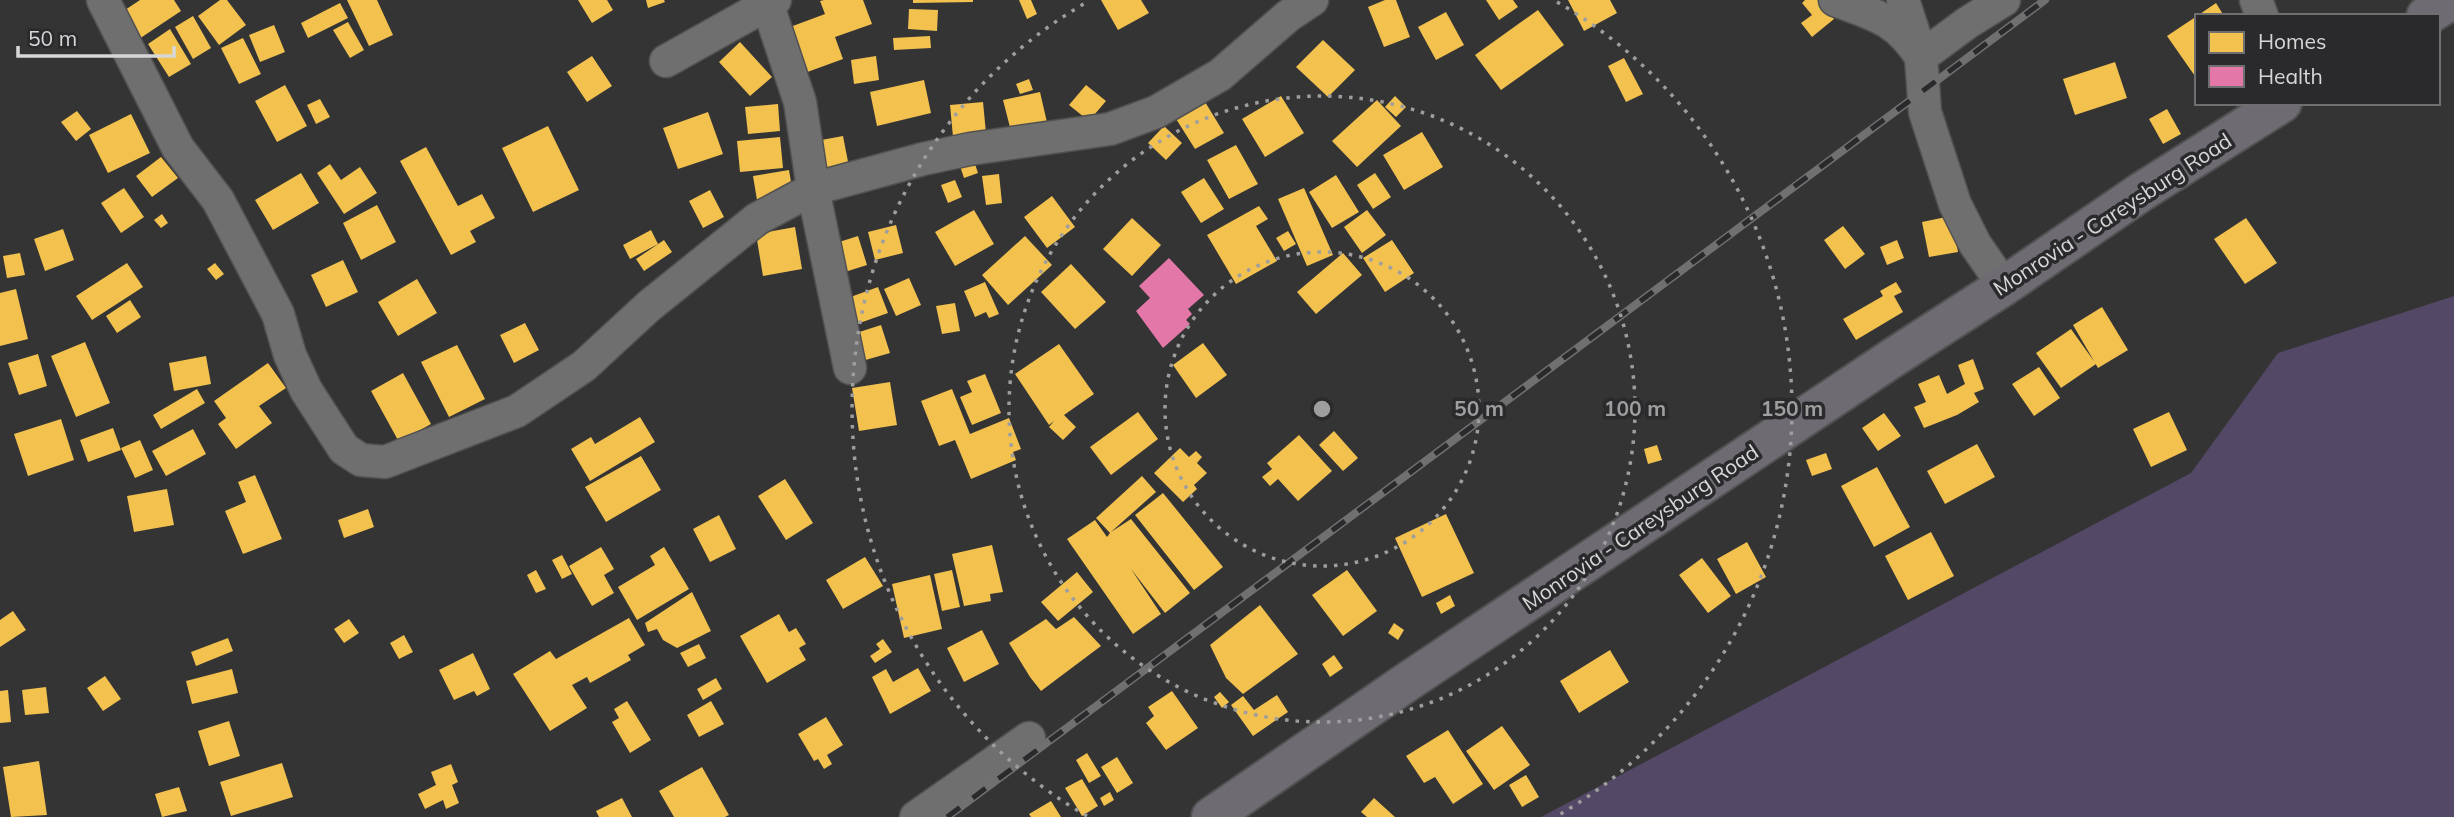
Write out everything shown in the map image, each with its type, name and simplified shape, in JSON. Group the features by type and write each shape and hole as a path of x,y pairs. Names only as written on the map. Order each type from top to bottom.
{"main road":[{"path":"2429,14 2452,0"},
{"name":"Monrovia - Careysburg Road","path":"1211,817 1421,673 2141,192 2279,105"}],"street":[{"path":"103,0 178,148 218,200 278,314 290,355 306,390 344,449 361,460 385,462 517,411 584,366 649,306 748,226 813,189 970,149 1110,129 1156,112 1220,75 1288,16 1312,0"},
{"path":"1835,0 1893,24 1909,38 1921,57"},
{"path":"1903,0 1921,57 1925,112 1950,193 1975,244 2004,286"},
{"path":"1921,57 2004,0"},
{"path":"666,61 771,1 800,102 813,189 850,368"},
{"path":"916,817 1029,738"}],"shaded area":[{"path":"2454,296 2454,817 1541,817 2191,473 2278,353"}],"building: Homes":[{"path":"140,0 174,0 181,11 136,41 119,14"},
{"path":"220,0 227,0 246,25 219,45 198,16"},
{"path":"347,0 377,0 393,35 369,46"},
{"path":"578,0 607,0 613,10 592,23"},
{"path":"646,0 664,0 665,2 648,8"},
{"path":"863,0 872,24 835,37 843,59 791,78 774,33 825,14 820,1"},
{"path":"913,0 973,0 973,2 913,3"},
{"path":"1019,0 1031,0 1037,14 1027,19"},
{"path":"1101,0 1141,0 1149,13 1118,30"},
{"path":"1385,0 1396,0 1410,37 1384,47 1368,7"},
{"path":"1486,0 1513,0 1518,7 1499,20"},
{"path":"1568,0 1610,0 1617,13 1584,31"},
{"path":"1805,0 1819,0 1834,19 1812,37 1801,23 1812,15 1802,3"},
{"path":"340,3 348,18 308,38 301,23"},
{"path":"2216,3 2223,14 2200,14"},
{"path":"909,9 938,10 937,31 908,29"},
{"path":"1538,10 1564,45 1501,90 1475,55"},
{"path":"1446,12 1464,45 1436,60 1418,27"},
{"path":"193,16 211,48 193,59 175,27"},
{"path":"2195,17 2195,76 2167,36"},
{"path":"348,22 364,50 350,58 333,30"},
{"path":"274,25 285,52 260,62 249,35"},
{"path":"170,29 191,64 169,77 148,44"},
{"path":"930,36 931,48 894,50 893,38"},
{"path":"243,38 261,74 239,84 221,48"},
{"path":"1323,40 1355,70 1328,97 1296,67"},
{"path":"740,42 772,77 750,96 719,62"},
{"path":"592,56 612,86 587,102 567,72"},
{"path":"876,56 879,80 854,84 851,60"},
{"path":"1624,58 1643,94 1626,102 1608,66"},
{"path":"2115,62 2127,98 2075,115 2063,79"},
{"path":"1029,79 1033,90 1020,94 1016,84"},
{"path":"924,80 931,113 877,126 870,92"},
{"path":"285,85 307,126 277,142 255,101"},
{"path":"1086,85 1106,101 1089,121 1069,105"},
{"path":"1040,92 1049,131 1013,139 1003,100"},
{"path":"1281,96 1304,133 1265,157 1242,119"},
{"path":"1395,96 1406,107 1396,117 1385,107"},
{"path":"1202,97 1224,133 1195,149 1173,114"},
{"path":"320,99 330,117 316,124 307,105"},
{"path":"1377,100 1401,126 1357,167 1332,141"},
{"path":"983,102 986,133 953,137 950,105"},
{"path":"778,104 780,131 748,134 745,107"},
{"path":"2167,109 2181,134 2163,144 2149,119"},
{"path":"77,111 91,129 76,141 61,122"},
{"path":"708,112 723,154 678,169 663,128"},
{"path":"131,114 150,153 108,173 89,135"},
{"path":"548,126 579,190 533,212 502,148"},
{"path":"1164,126 1182,143 1166,160 1148,143"},
{"path":"1422,132 1443,167 1404,190 1383,155"},
{"path":"843,136 850,172 812,179 805,143"},
{"path":"780,137 783,168 740,172 737,141"},
{"path":"1236,145 1258,184 1229,199 1207,160"},
{"path":"426,147 458,206 482,194 495,218 470,231 476,242 451,255 400,161"},
{"path":"972,155 978,173 964,178 958,160"},
{"path":"161,157 178,178 152,197 136,176"},
{"path":"330,164 341,180 360,167 377,193 344,214 317,173"},
{"path":"789,170 795,206 759,212 753,176"},
{"path":"301,173 319,203 273,230 255,200"},
{"path":"1375,173 1391,197 1373,209 1357,185"},
{"path":"999,174 1002,203 986,205 982,176"},
{"path":"1336,175 1359,212 1332,228 1309,192"},
{"path":"1204,178 1224,209 1201,223 1181,192"},
{"path":"955,180 962,197 948,203 941,185"},
{"path":"124,188 144,217 121,233 101,203"},
{"path":"1304,188 1333,255 1307,266 1278,199"},
{"path":"710,190 724,217 703,228 689,201"},
{"path":"1052,196 1075,227 1047,248 1024,217"},
{"path":"377,205 396,242 361,260 343,223"},
{"path":"1259,206 1268,219 1256,226 1277,261 1236,284 1207,235"},
{"path":"974,210 994,244 955,266 935,232"},
{"path":"1367,210 1386,235 1362,253 1344,227"},
{"path":"162,214 168,223 161,228 154,220"},
{"path":"1951,216 1958,252 1929,257 1922,222"},
{"path":"1132,218 1161,245 1132,276 1103,249"},
{"path":"2246,218 2277,263 2245,284 2214,239"},
{"path":"896,225 903,253 875,260 868,232"},
{"path":"1843,226 1865,254 1845,269 1824,240"},
{"path":"795,227 802,269 763,276 756,234"},
{"path":"63,229 74,260 45,271 34,239"},
{"path":"651,230 658,244 630,259 623,245"},
{"path":"1288,231 1296,244 1284,251 1276,238"},
{"path":"858,236 867,265 826,278 817,249"},
{"path":"1025,236 1052,265 1008,305 982,275"},
{"path":"664,240 672,252 644,271 636,259"},
{"path":"1392,240 1414,273 1385,292 1363,258"},
{"path":"1897,240 1904,258 1887,265 1880,247"},
{"path":"20,253 25,275 7,278 3,256"},
{"path":"1343,253 1362,275 1316,314 1297,292"},
{"path":"343,260 358,292 326,307 311,275"},
{"path":"127,263 143,287 92,320 76,296"},
{"path":"215,263 224,274 216,280 207,269"},
{"path":"1071,264 1106,302 1075,329 1041,292"},
{"path":"909,278 921,305 896,316 884,289"},
{"path":"417,279 437,313 398,336 378,302"},
{"path":"985,282 999,314 989,318 986,312 975,317 964,291"},
{"path":"1896,282 1902,292 1894,296 1903,312 1856,340 1843,319 1883,296 1880,291"},
{"path":"878,287 888,313 854,325 845,299"},
{"path":"16,289 28,339 0,346 0,293"},
{"path":"130,300 141,317 117,333 106,316"},
{"path":"955,303 960,331 942,334 936,306"},
{"path":"2102,307 2128,350 2098,368 2073,325"},
{"path":"525,323 539,350 514,363 500,335"},
{"path":"881,325 890,353 855,363 847,336"},
{"path":"2071,329 2096,364 2061,388 2036,353"},
{"path":"85,342 110,403 76,417 51,356"},
{"path":"1203,343 1227,375 1196,398 1173,365"},
{"path":"1059,344 1094,394 1064,415 1076,427 1063,440 1049,427 1054,421 1049,425 1015,374"},
{"path":"457,345 485,399 449,417 421,362"},
{"path":"38,354 47,386 19,395 8,363"},
{"path":"206,356 211,384 174,391 169,363"},
{"path":"1973,359 1984,389 1974,393 1979,402 1957,415 1924,428 1914,407 1926,402 1918,384 1939,375 1947,394 1965,384 1958,365"},
{"path":"268,363 286,388 259,406 272,423 236,449 218,424 226,418 214,401"},
{"path":"2039,367 2060,398 2034,416 2012,384"},
{"path":"403,373 431,424 399,442 371,391"},
{"path":"985,374 1001,413 972,425 960,397 972,392 967,381"},
{"path":"890,382 897,425 859,431 852,388"},
{"path":"197,389 205,403 161,429 153,415"},
{"path":"952,389 970,434 1009,418 1021,449 1013,452 1016,460 971,479 955,440 939,446 921,401"},
{"path":"1138,412 1158,439 1111,475 1090,447"},
{"path":"2169,412 2187,450 2151,467 2133,429"},
{"path":"1884,413 1901,436 1878,451 1862,428"},
{"path":"640,417 655,442 590,481 571,449 591,437 595,444"},
{"path":"61,419 74,460 28,476 14,434"},
{"path":"113,428 121,450 88,462 80,440"},
{"path":"193,429 206,454 166,476 152,451"},
{"path":"1334,431 1358,458 1343,471 1319,445"},
{"path":"1299,435 1332,471 1298,501 1278,479 1270,486 1262,477 1272,469 1267,463"},
{"path":"140,440 153,470 135,478 121,448"},
{"path":"1977,444 1995,477 1945,504 1927,471"},
{"path":"1657,445 1662,460 1648,464 1644,449"},
{"path":"1180,448 1189,457 1196,451 1202,457 1197,463 1207,473 1194,485 1197,489 1183,502 1154,473"},
{"path":"1826,453 1832,469 1812,476 1806,460"},
{"path":"641,456 661,490 606,522 585,487"},
{"path":"1877,467 1910,527 1874,547 1841,486"},
{"path":"255,475 282,539 243,554 225,511 246,502 238,482"},
{"path":"1142,476 1156,492 1111,532 1131,519 1190,593 1165,613 1131,569 1161,614 1133,634 1067,539 1095,520 1107,537 1110,533 1096,518"},
{"path":"785,479 813,523 786,540 758,496"},
{"path":"167,489 174,525 134,532 127,496"},
{"path":"1163,493 1223,567 1194,590 1135,515"},
{"path":"368,509 374,527 344,538 338,520"},
{"path":"1446,514 1474,573 1422,597 1395,538"},
{"path":"719,515 736,549 710,562 693,529"},
{"path":"1931,532 1954,576 1908,600 1885,556"},
{"path":"1747,542 1766,577 1736,594 1717,559"},
{"path":"992,545 1003,592 990,594 991,601 964,606 952,554"},
{"path":"601,547 614,569 604,575 614,593 592,606 569,566"},
{"path":"664,547 689,589 637,620 618,587 655,565 650,556"},
{"path":"562,555 572,574 562,579 552,560"},
{"path":"865,557 883,586 843,609 826,580"},
{"path":"1702,558 1731,596 1708,613 1679,575"},
{"path":"536,570 546,589 536,593 527,575"},
{"path":"952,570 960,607 942,611 934,574"},
{"path":"1347,570 1377,611 1343,636 1312,595"},
{"path":"1077,572 1093,592 1058,621 1041,602"},
{"path":"930,575 942,629 904,638 892,584"},
{"path":"692,592 711,631 677,648 663,640 657,629 648,632 645,623"},
{"path":"1450,595 1455,606 1441,614 1436,603"},
{"path":"1260,605 1298,654 1243,694 1226,678 1210,645"},
{"path":"13,611 26,630 0,647 0,620"},
{"path":"779,614 789,632 796,628 806,644 799,648 806,660 767,683 740,636"},
{"path":"1074,617 1101,646 1041,691 1009,643 1046,619 1056,629"},
{"path":"629,618 645,645 628,655 631,660 590,683 587,677 572,685 587,708 550,731 513,674 550,651 556,659"},
{"path":"349,619 359,633 344,643 334,629"},
{"path":"1394,623 1404,630 1398,640 1388,633"},
{"path":"982,630 999,664 964,682 947,648"},
{"path":"404,635 413,652 399,659 390,643"},
{"path":"228,638 233,651 196,666 191,652"},
{"path":"883,639 892,652 875,663 870,656 880,649 876,644"},
{"path":"699,644 706,658 688,667 680,653"},
{"path":"1610,650 1629,682 1579,713 1560,681"},
{"path":"473,653 490,689 477,696 474,691 454,700 439,670"},
{"path":"1334,655 1343,668 1330,677 1322,664"},
{"path":"918,668 931,691 890,714 872,677 886,669 893,682"},
{"path":"232,669 238,693 192,704 186,681"},
{"path":"105,676 121,699 103,711 87,688"},
{"path":"716,678 722,689 703,700 697,689"},
{"path":"46,687 49,713 25,715 22,690"},
{"path":"8,690 11,722 0,723 0,691"},
{"path":"1172,691 1198,728 1166,750 1146,723 1154,716 1148,707"},
{"path":"1220,692 1229,702 1222,708 1214,697"},
{"path":"1277,695 1288,712 1253,736 1231,705 1243,696 1254,710"},
{"path":"627,701 651,740 630,753 612,722 619,718 614,709"},
{"path":"711,701 724,724 699,737 687,715"},
{"path":"826,717 843,745 827,755 832,764 824,769 818,759 814,761 798,734"},
{"path":"229,721 240,756 209,766 198,731"},
{"path":"1502,726 1530,765 1494,790 1466,751"},
{"path":"1448,730 1483,784 1453,804 1435,777 1424,783 1406,756"},
{"path":"1087,753 1101,776 1089,783 1076,760"},
{"path":"1117,757 1133,783 1117,793 1101,767"},
{"path":"39,761 47,815 11,817 3,767"},
{"path":"282,763 293,797 231,816 220,782"},
{"path":"451,764 458,782 452,785 459,803 446,809 443,800 425,809 418,794 436,785 431,772"},
{"path":"702,767 729,815 674,817 659,791"},
{"path":"1526,775 1539,797 1522,807 1509,785"},
{"path":"1082,779 1098,806 1082,816 1065,788"},
{"path":"179,787 187,811 162,817 155,794"},
{"path":"1110,792 1114,800 1104,806 1100,798"},
{"path":"622,798 632,817 599,817 596,811"},
{"path":"1374,798 1395,817 1367,817 1361,812"},
{"path":"1051,801 1061,817 1031,817 1029,814"}],"building: Health":[{"path":"1169,258 1204,295 1188,309 1192,314 1186,320 1190,324 1163,348 1136,311 1150,298 1139,286"}],"railway":[{"path":"947,817 2045,0"}]}
